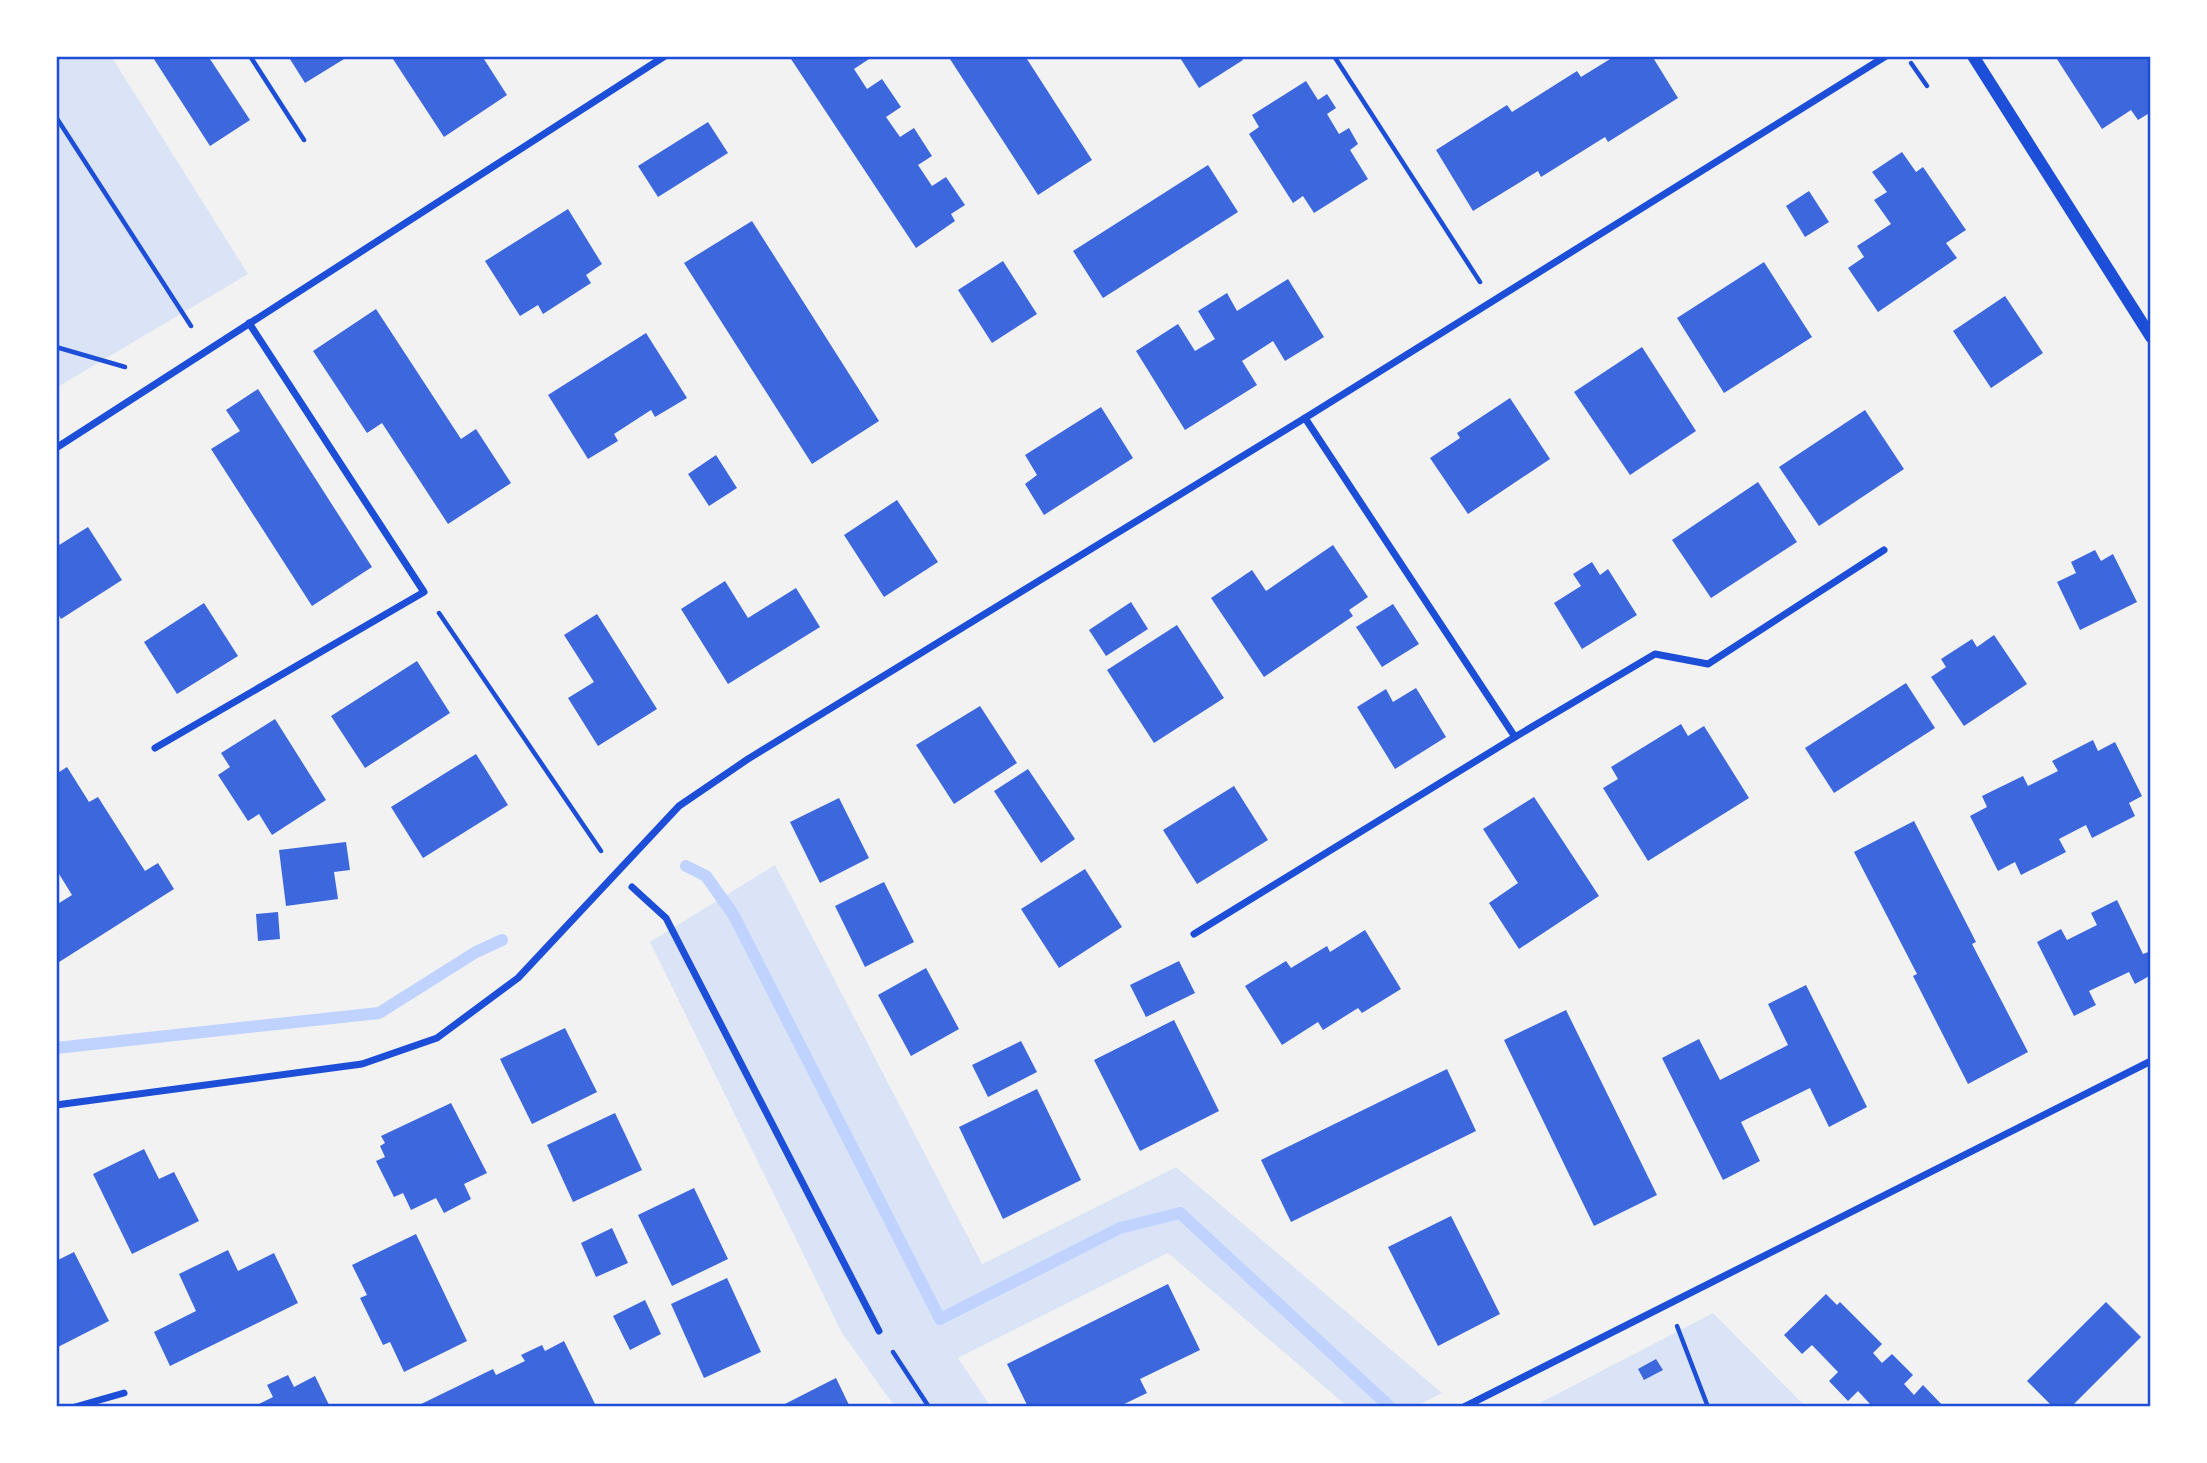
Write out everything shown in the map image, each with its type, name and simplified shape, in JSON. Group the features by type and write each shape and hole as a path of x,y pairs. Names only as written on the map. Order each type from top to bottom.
{"street":[{"path":"56,448 664,56"},
{"path":"56,1105 362,1064 437,1038 518,978 679,806 748,759 1305,418 1886,56"},
{"path":"1973,56 2151,337"},
{"path":"155,748 424,592 249,323"},
{"path":"1305,418 1515,737"},
{"path":"1194,934 1655,654 1708,664 1884,550"},
{"path":"632,887 666,918 879,1331"},
{"path":"1464,1407 2151,1061"},
{"path":"75,1407 124,1393"}],"path":[{"path":"250,56 304,140"},
{"path":"1334,56 1492,300"},
{"path":"1907,56 1927,86"},
{"path":"56,117 191,326"},
{"path":"56,347 125,367"},
{"path":"424,592 596,844"},
{"path":"1669,1305 1708,1407"},
{"path":"879,1331 929,1407"}],"shaded area":[{"path":"56,56 111,56 248,274 56,388"},
{"path":"775,865 982,1264 1176,1167 1442,1393 1415,1407 1348,1407 1168,1253 958,1358 991,1407 895,1407 842,1333 650,942"},
{"path":"1713,1313 1806,1407 1532,1407"}],"building":[{"path":"152,56 208,56 250,120 210,146"},
{"path":"288,56 349,56 305,83"},
{"path":"391,56 482,56 507,95 444,137"},
{"path":"789,56 867,56 869,59 854,69 867,89 882,79 901,107 886,117 900,137 914,128 932,156 918,165 932,186 946,177 965,205 951,214 955,221 916,248"},
{"path":"948,56 1025,56 1092,160 1038,195"},
{"path":"1179,56 1240,56 1243,60 1199,88"},
{"path":"1615,56 1652,56 1678,98 1608,142 1605,137 1541,177 1538,171 1473,211 1436,150 1507,105 1512,112 1577,71 1581,77"},
{"path":"2055,56 2147,56 2151,62 2151,112 2138,120 2131,110 2102,129"},
{"path":"1306,81 1318,100 1327,94 1336,108 1327,114 1339,134 1349,128 1358,144 1350,150 1368,179 1314,213 1303,196 1293,203 1249,134 1259,127 1252,115"},
{"path":"708,122 728,153 658,197 638,166"},
{"path":"1902,152 1916,172 1923,167 1966,230 1946,243 1957,258 1878,312 1848,268 1864,257 1857,246 1891,224 1874,200 1887,192 1872,172"},
{"path":"1208,165 1238,212 1103,298 1073,251"},
{"path":"1809,191 1829,222 1805,237 1786,206"},
{"path":"568,209 602,264 586,275 591,283 543,314 538,305 520,316 485,261"},
{"path":"752,221 879,421 812,464 684,263"},
{"path":"1003,261 1037,314 992,343 958,290"},
{"path":"1764,262 1812,337 1724,393 1677,318"},
{"path":"1288,279 1324,337 1285,361 1273,341 1242,361 1257,385 1185,430 1136,351 1178,324 1195,351 1215,339 1198,311 1227,293 1237,311"},
{"path":"2005,296 2043,353 1991,388 1953,331"},
{"path":"376,309 461,439 476,429 511,483 448,524 382,423 367,433 313,351"},
{"path":"646,333 687,398 655,417 651,410 614,434 618,441 588,459 548,395"},
{"path":"1642,347 1696,431 1630,475 1574,392"},
{"path":"258,389 372,567 312,606 211,449 240,431 226,410"},
{"path":"1510,398 1550,459 1468,514 1430,458 1460,438 1457,433"},
{"path":"1101,407 1133,458 1044,515 1025,484 1037,475 1025,455"},
{"path":"1865,410 1904,469 1819,526 1779,467"},
{"path":"716,455 737,488 709,506 688,474"},
{"path":"1758,482 1797,542 1711,598 1672,540"},
{"path":"897,500 938,562 884,597 844,535"},
{"path":"88,527 122,580 61,619 56,610 56,547"},
{"path":"1333,545 1368,597 1349,610 1353,616 1264,677 1211,598 1252,570 1266,591"},
{"path":"2095,550 2101,561 2113,554 2137,602 2080,630 2057,582 2076,573 2071,562"},
{"path":"1592,562 1600,575 1608,569 1637,615 1582,649 1554,603 1581,586 1573,574"},
{"path":"725,581 748,618 796,588 820,627 728,684 681,609"},
{"path":"1131,602 1148,629 1106,656 1089,630"},
{"path":"204,603 238,656 177,694 144,642"},
{"path":"1393,604 1419,644 1382,667 1356,627"},
{"path":"597,614 657,709 598,746 568,698 594,682 564,635"},
{"path":"1177,625 1224,698 1154,743 1107,670"},
{"path":"1994,635 2027,684 1964,726 1931,677 1946,667 1941,659 1972,639 1977,647"},
{"path":"417,661 450,713 365,768 331,716"},
{"path":"1906,683 1935,728 1834,793 1805,748"},
{"path":"1416,688 1446,737 1395,769 1357,707 1386,689 1393,702"},
{"path":"980,706 1017,763 954,804 916,745"},
{"path":"275,719 326,800 272,835 259,814 248,821 218,775 230,767 221,753"},
{"path":"1681,724 1688,736 1704,726 1749,798 1648,861 1603,788 1618,779 1611,767"},
{"path":"2093,740 2098,751 2115,742 2142,796 2129,803 2135,816 2092,838 2086,825 2059,839 2066,852 2021,875 2015,862 1998,871 1970,816 1987,807 1982,796 2023,776 2028,786 2058,771 2052,761"},
{"path":"476,754 508,805 423,858 391,807"},
{"path":"67,767 89,802 98,797 145,871 158,863 174,889 56,964 56,905 72,895 56,869 56,774"},
{"path":"1028,769 1075,839 1041,863 994,791"},
{"path":"1234,786 1268,840 1197,884 1163,830"},
{"path":"1534,797 1599,896 1519,949 1489,903 1518,883 1483,829"},
{"path":"839,798 869,858 820,883 790,822"},
{"path":"1914,821 1976,942 1972,944 2028,1052 1968,1084 1913,976 1917,974 1854,852"},
{"path":"346,842 350,870 334,872 338,899 286,906 279,850"},
{"path":"1085,869 1122,927 1059,968 1021,909"},
{"path":"884,882 914,942 865,967 835,906"},
{"path":"2117,900 2143,954 2151,951 2151,975 2135,984 2129,972 2089,991 2096,1005 2074,1016 2037,942 2061,929 2067,940 2097,925 2091,913"},
{"path":"278,912 280,939 258,941 256,914"},
{"path":"1365,930 1401,989 1362,1013 1358,1008 1323,1030 1318,1022 1282,1045 1245,986 1286,961 1291,968 1327,946 1330,952"},
{"path":"1179,961 1195,993 1146,1017 1130,985"},
{"path":"926,968 959,1029 911,1056 878,995"},
{"path":"1806,985 1867,1107 1829,1127 1810,1088 1741,1122 1760,1161 1723,1180 1662,1058 1699,1039 1720,1080 1788,1045 1768,1004"},
{"path":"1566,1010 1657,1195 1594,1226 1504,1040"},
{"path":"1174,1020 1219,1111 1140,1151 1094,1060"},
{"path":"565,1028 597,1092 532,1124 500,1059"},
{"path":"1021,1041 1037,1072 988,1097 972,1065"},
{"path":"1447,1069 1476,1131 1291,1222 1261,1160"},
{"path":"1037,1089 1081,1180 1003,1219 959,1127"},
{"path":"451,1103 487,1173 464,1184 471,1199 444,1213 436,1198 411,1210 403,1193 394,1197 376,1161 385,1157 380,1146 385,1143 381,1136"},
{"path":"615,1113 642,1170 573,1202 547,1145"},
{"path":"144,1149 159,1179 174,1172 199,1221 132,1254 93,1174"},
{"path":"694,1188 728,1259 672,1286 638,1215"},
{"path":"1451,1216 1500,1314 1438,1346 1388,1247"},
{"path":"612,1228 628,1263 596,1277 581,1243"},
{"path":"416,1234 467,1341 404,1372 390,1342 383,1345 360,1298 367,1295 352,1265"},
{"path":"228,1250 238,1271 274,1253 298,1303 170,1366 154,1332 196,1311 179,1274"},
{"path":"74,1252 109,1321 56,1348 56,1261"},
{"path":"727,1278 761,1352 704,1378 671,1304"},
{"path":"1168,1284 1200,1350 1140,1379 1147,1393 1118,1407 1028,1407 1007,1364"},
{"path":"1826,1294 1837,1305 1840,1302 1882,1344 1873,1353 1882,1363 1892,1354 1913,1375 1904,1384 1914,1395 1923,1385 1944,1407 1867,1407 1870,1404 1858,1391 1848,1401 1829,1381 1838,1372 1812,1345 1802,1354 1784,1335"},
{"path":"645,1300 661,1334 630,1350 613,1316"},
{"path":"2106,1302 2141,1337 2071,1407 2053,1407 2027,1381"},
{"path":"564,1341 595,1404 588,1407 415,1407 493,1369 496,1375 525,1361 521,1355 542,1345 545,1351"},
{"path":"1656,1359 1663,1370 1644,1380 1638,1369"},
{"path":"288,1375 294,1387 315,1376 330,1407 253,1407 273,1397 267,1385"},
{"path":"836,1378 850,1407 779,1407"}],"waterway":[{"path":"686,866 706,876 733,914 940,1319 1120,1228 1180,1213 1390,1407"},
{"path":"56,1048 379,1013 476,952 502,940"}]}
